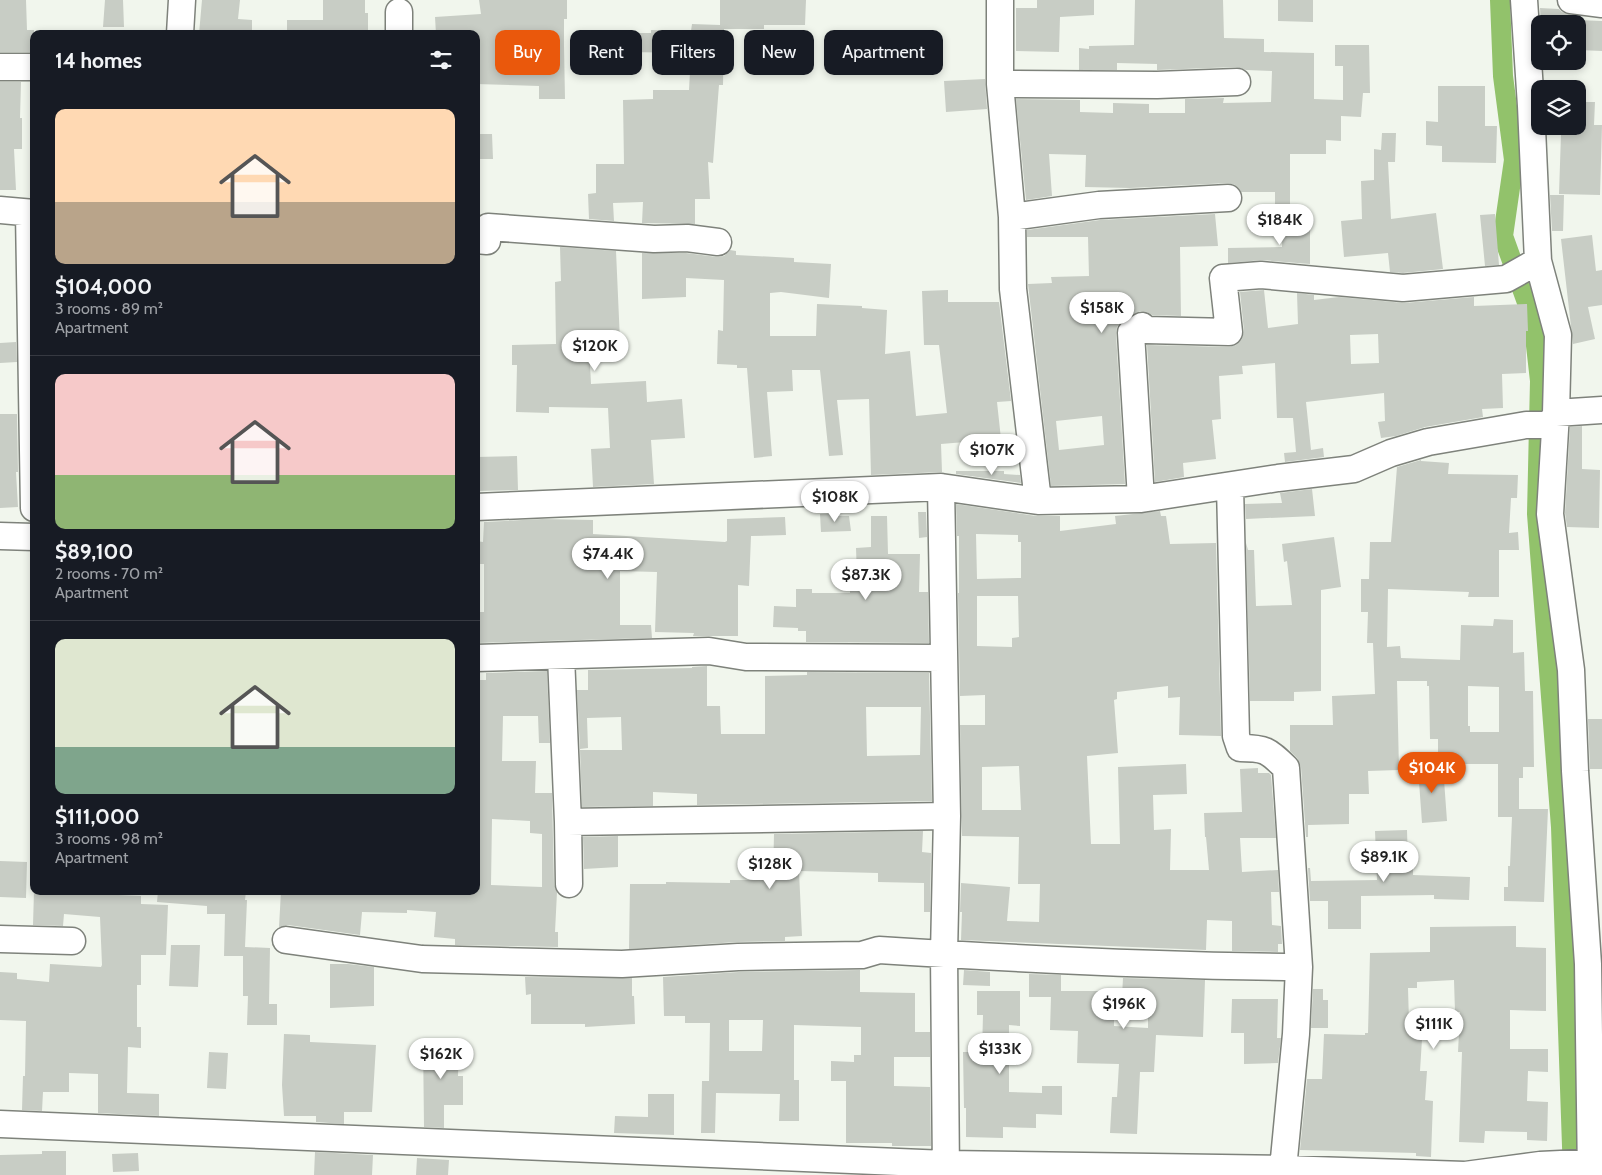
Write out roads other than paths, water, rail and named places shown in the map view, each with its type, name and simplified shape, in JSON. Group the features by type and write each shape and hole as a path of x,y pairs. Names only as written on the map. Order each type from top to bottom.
{"street":[{"path":"180,30 182,0"},
{"path":"1000,0 1000,84 1012,217 1013,289 1038,501"},
{"path":"0,1124 946,1169 1283,1169 1466,1175 1540,1165 1595,1166 1588,964 1575,771 1571,670 1550,514 1544,421 1558,335 1538,260 1524,0"},
{"path":"1571,0 1602,4"},
{"path":"0,67 30,67"},
{"path":"1000,84 1157,85 1237,82"},
{"path":"1012,217 1100,205 1228,198"},
{"path":"0,210 30,213"},
{"path":"480,240 487,241 488,227 654,240 687,238 718,242"},
{"path":"1141,499 1131,333 1142,326 1146,330 1229,332 1223,278 1261,275 1403,288 1506,280 1538,260"},
{"path":"480,507 941,487 1038,501 1141,499 1278,478 1354,469 1390,453 1428,442 1602,410"},
{"path":"1230,486 1236,736 1240,748 1259,748 1271,753 1286,768 1299,967 1296,1034 1283,1169"},
{"path":"941,487 947,816 944,954 946,1169"},
{"path":"0,536 30,537"},
{"path":"480,658 709,651 746,657 943,658"},
{"path":"561,656 569,884"},
{"path":"568,822 947,816"},
{"path":"0,939 72,941"},
{"path":"286,940 422,959 622,964 738,957 862,955 879,950 1114,964 1299,967"}],"waterway":[{"path":"1500,0 1503,76 1514,160 1503,236 1533,319 1540,381 1537,514 1561,827 1573,1175"}]}
